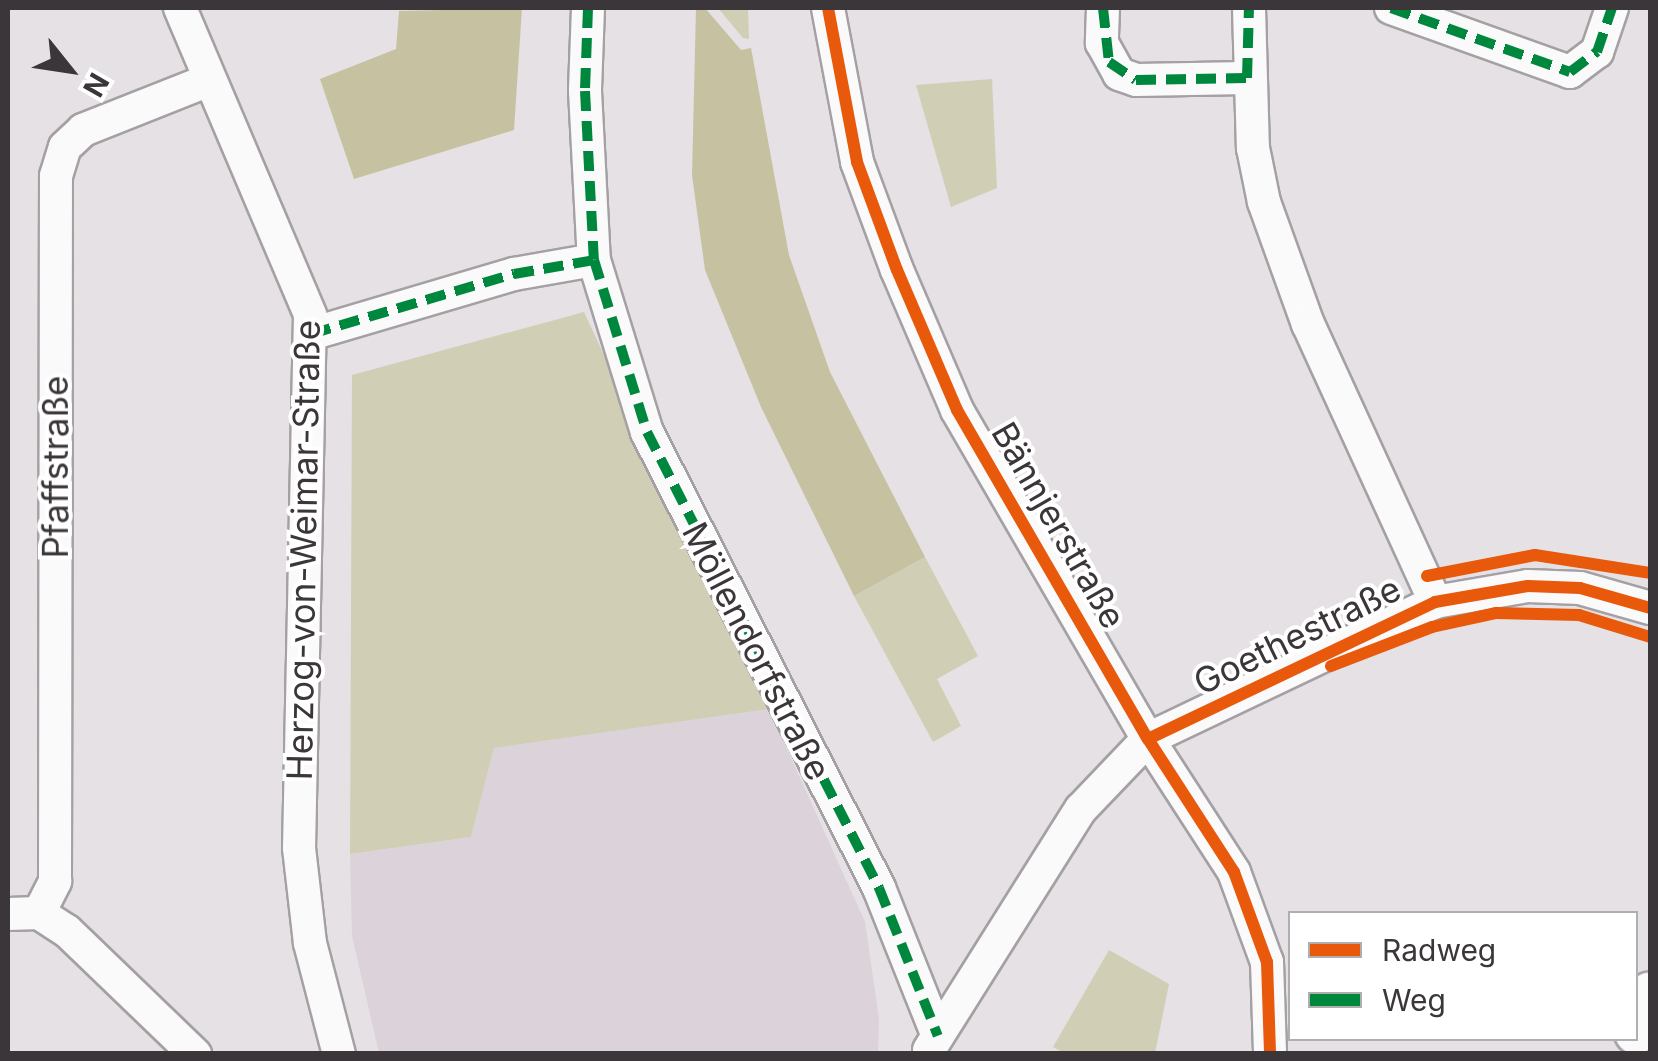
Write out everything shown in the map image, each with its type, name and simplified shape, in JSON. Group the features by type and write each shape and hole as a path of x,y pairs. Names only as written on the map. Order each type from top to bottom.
{"main road":[{"path":"1638,1025 1650,993"}],"street":[{"name":"Herzog-von-Weimar-Straße","path":"180,8 306,299 312,334 299,848 310,942 339,1054"},
{"name":"Möllendorfstraße","path":"588,8 585,91 594,260 648,432 879,888 932,1044"},
{"name":"Bännjerstraße","path":"828,8 857,162 937,364 1148,740 1234,872 1267,962 1270,1054"},
{"path":"1103,8 1102,43 1119,74 1136,80 1248,78"},
{"path":"1249,8 1253,148 1284,266 1435,602"},
{"path":"1391,8 1570,72 1597,52 1612,8"},
{"name":"Pfaffstraße","path":"23,913 55,881 56,176 65,147 82,130 208,80"},
{"path":"312,334 514,274 594,260"},
{"name":"Goethestraße","path":"932,1044 1081,809 1148,740 1435,602 1528,586 1580,588 1650,608"},
{"path":"23,913 67,931 195,1054"}],"shaded area":[{"path":"522,8 514,130 354,179 320,79 396,49 399,11"},
{"path":"696,8 705,8 741,50 751,48 789,255 830,372 925,557 854,596 761,407 705,270 692,175"},
{"path":"718,8 748,8 749,39 743,38"},
{"path":"992,79 997,188 951,207 916,85"},
{"path":"584,312 769,709 494,748 471,837 350,854 352,375"},
{"path":"925,557 978,656 937,679 961,726 933,742 854,596"},
{"path":"769,709 865,922 879,1019 878,1053 379,1053 352,936 350,854 471,837 494,748"},
{"path":"1109,950 1169,984 1155,1053 1064,1053 1053,1047"}],"marked path":[{"path":"588,8 585,91 594,260 647,432 879,888 938,1036"},
{"path":"1103,8 1109,62 1136,80 1247,78 1249,8"},
{"path":"1391,8 1570,72 1597,52 1612,8"},
{"path":"311,334 514,274 594,260"}],"cycle path":[{"path":"828,8 857,162 897,270 957,410 1148,739 1234,872 1267,962 1270,1054"},
{"path":"1427,576 1535,555 1650,573"},
{"path":"1148,739 1435,602 1528,586 1580,588 1650,608"},
{"path":"1331,666 1432,627 1496,613 1579,615 1650,637"}]}
